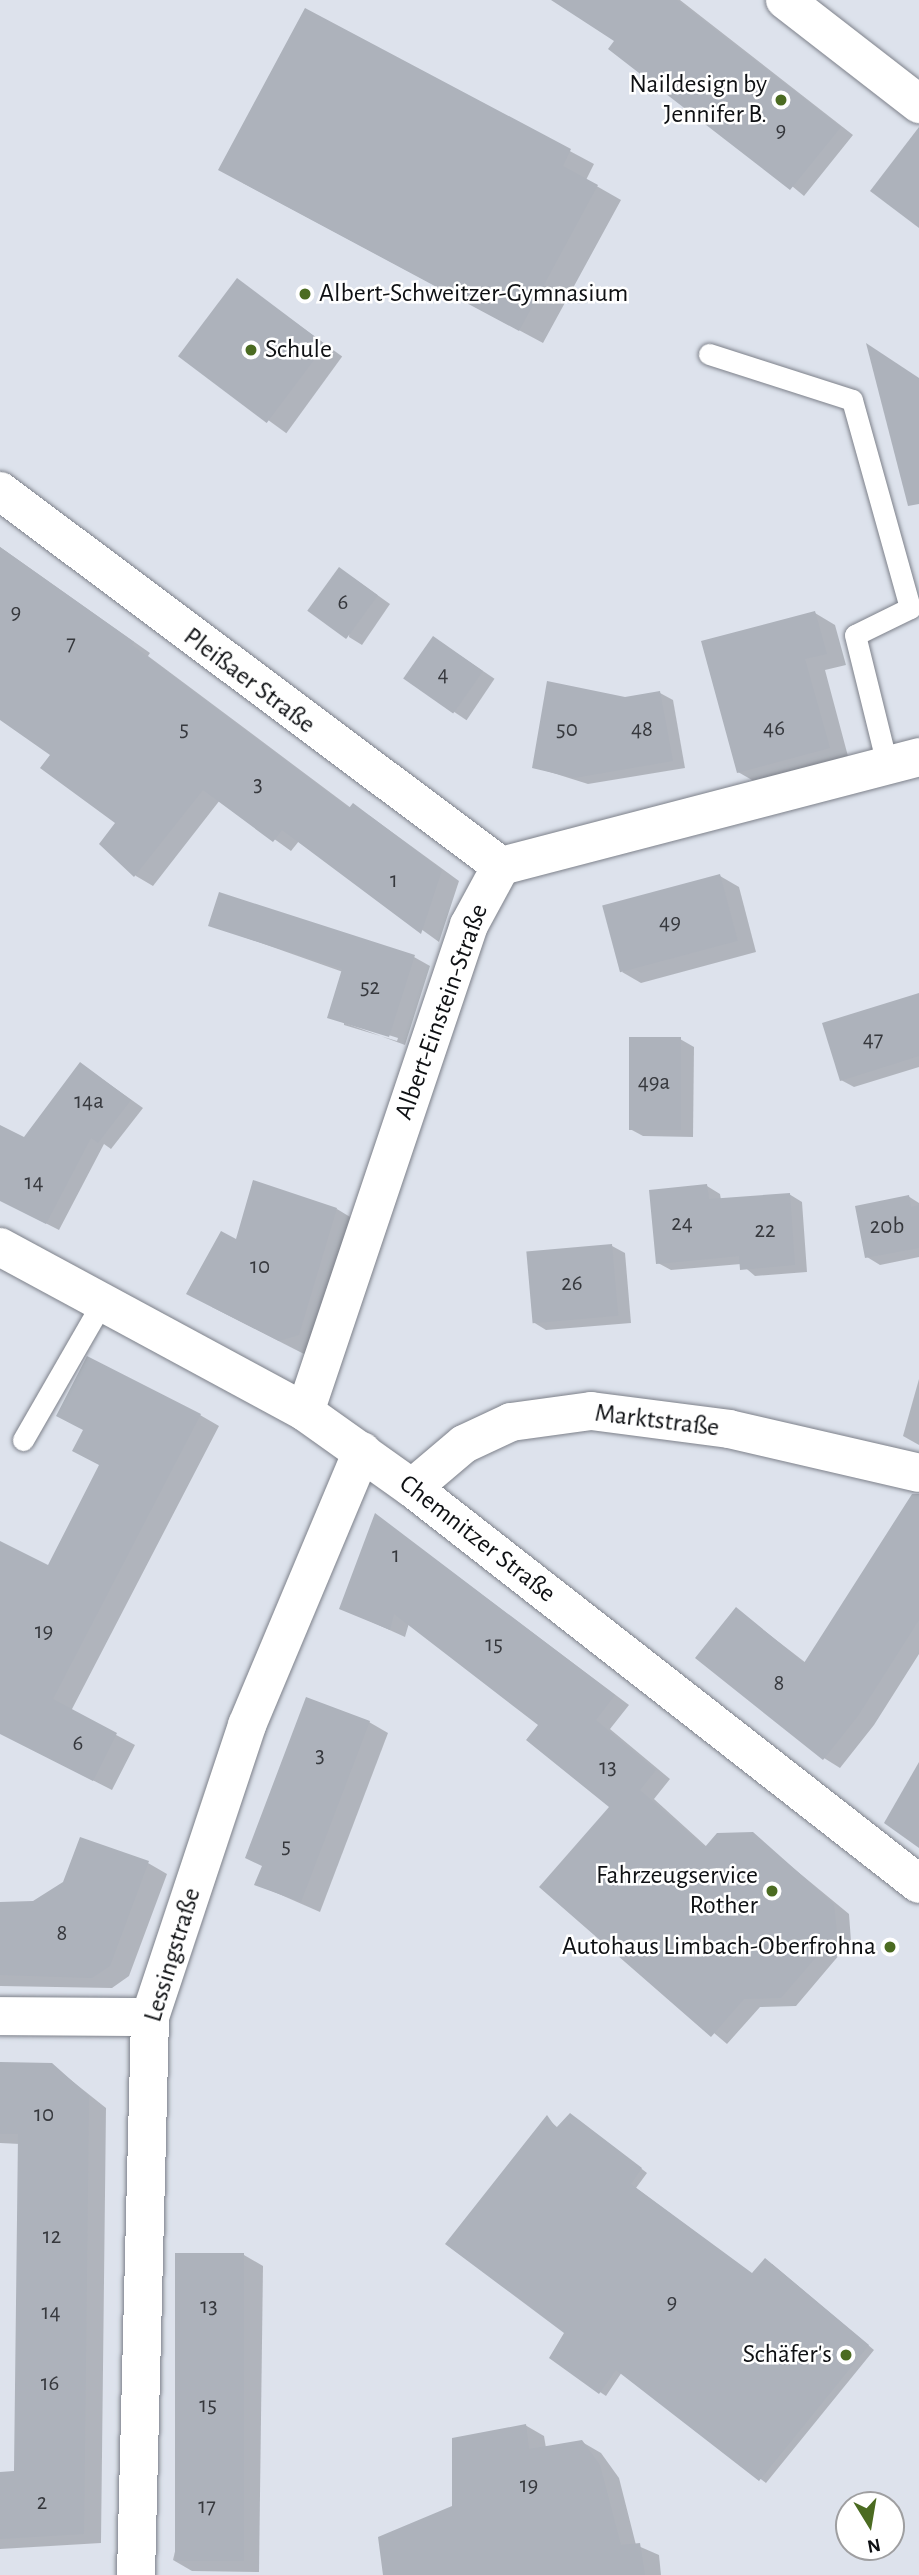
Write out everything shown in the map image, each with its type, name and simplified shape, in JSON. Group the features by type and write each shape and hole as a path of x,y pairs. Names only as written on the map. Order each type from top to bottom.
{"street":[{"path":"785,0 919,104"},
{"name":"Pleißaer Straße","path":"0,491 500,866"},
{"path":"500,866 903,761"},
{"name":"Albert-Einstein-Straße","path":"306,1412 469,925 500,866"},
{"name":"Chemnitzer Straße","path":"0,1247 306,1412 412,1488 919,1884"},
{"name":"Marktstraße","path":"412,1488 464,1444 511,1422 591,1411 729,1429 919,1473"},
{"name":"Lessingstraße","path":"136,2575 150,2017 247,1725 362,1451"},
{"path":"0,2016 150,2017"}],"lane":[{"path":"709,354 852,400 910,608 855,635 903,761"},
{"path":"23,1440 103,1301"}],"building":[{"path":"551,0 677,0 841,127 790,190 608,49 614,41"},
{"path":"305,8 571,149 563,166 598,185 519,331 218,170"},
{"path":"919,127 919,228 870,191"},
{"name":"Schule","path":"237,278 326,345 267,423 178,356"},
{"path":"866,343 919,378 919,504 908,506"},
{"path":"0,547 134,642 132,645 349,808 353,803 442,870 421,934 282,830 273,842 203,790 134,877 99,844 115,823 40,768 50,755 0,720"},
{"path":"339,567 378,595 346,639 307,611"},
{"path":"815,611 827,654 805,659 830,748 737,773 701,641"},
{"path":"433,636 483,671 453,714 403,679"},
{"path":"547,681 625,697 660,691 673,761 574,778 532,768"},
{"path":"720,874 738,941 620,972 602,906"},
{"path":"219,892 415,955 389,1037 327,1018 342,969 208,926"},
{"path":"919,993 919,1056 840,1081 822,1023"},
{"path":"629,1037 681,1037 681,1130 629,1130"},
{"path":"80,1062 131,1100 98,1143 91,1138 46,1224 0,1201 0,1125 24,1137"},
{"path":"253,1180 337,1208 299,1335 279,1341 186,1294 221,1231 236,1239"},
{"path":"707,1184 709,1199 790,1193 795,1265 740,1270 739,1256 656,1264 649,1190"},
{"path":"909,1195 911,1207 919,1205 919,1248 865,1258 855,1206"},
{"path":"612,1244 618,1316 533,1323 526,1251"},
{"path":"87,1356 201,1414 53,1699 117,1733 93,1781 0,1734 0,1541 48,1565 99,1465 72,1451 83,1430 56,1416"},
{"path":"912,1494 919,1494 919,1620 858,1716 823,1760 695,1658 736,1607 804,1663"},
{"path":"375,1513 615,1695 596,1720 656,1770 640,1790 705,1847 717,1833 753,1832 834,1904 837,1933 781,1998 744,1999 711,2037 539,1887 609,1807 526,1740 538,1725 394,1614 390,1630 339,1609"},
{"path":"306,1697 370,1721 301,1902 254,1885 262,1866 245,1858"},
{"path":"919,1762 919,1848 884,1823"},
{"path":"80,1837 149,1861 110,1966 92,1978 0,1975 0,1902 33,1901 63,1882"},
{"path":"0,2062 52,2063 89,2096 84,2534 0,2539 0,2472 14,2471 18,2134 0,2134"},
{"path":"570,2113 642,2168 631,2184 752,2273 765,2258 869,2345 759,2481 616,2370 599,2394 549,2358 564,2333 445,2244 547,2115 556,2128"},
{"path":"175,2253 244,2253 244,2561 175,2561"},
{"path":"526,2424 529,2449 582,2440 600,2465 621,2545 640,2543 645,2575 383,2575 378,2537 452,2506 452,2438"}],"place":[{"name":"Naildesign by Jennifer B.","path":"781,100"},
{"name":"Albert-Schweitzer-Gymnasium","path":"305,294"},
{"name":"Schule","path":"251,350"},
{"name":"Fahrzeugservice Rother","path":"772,1891"},
{"name":"Autohaus Limbach-Oberfrohna","path":"890,1947"},
{"name":"Schäfer's","path":"846,2355"}]}
